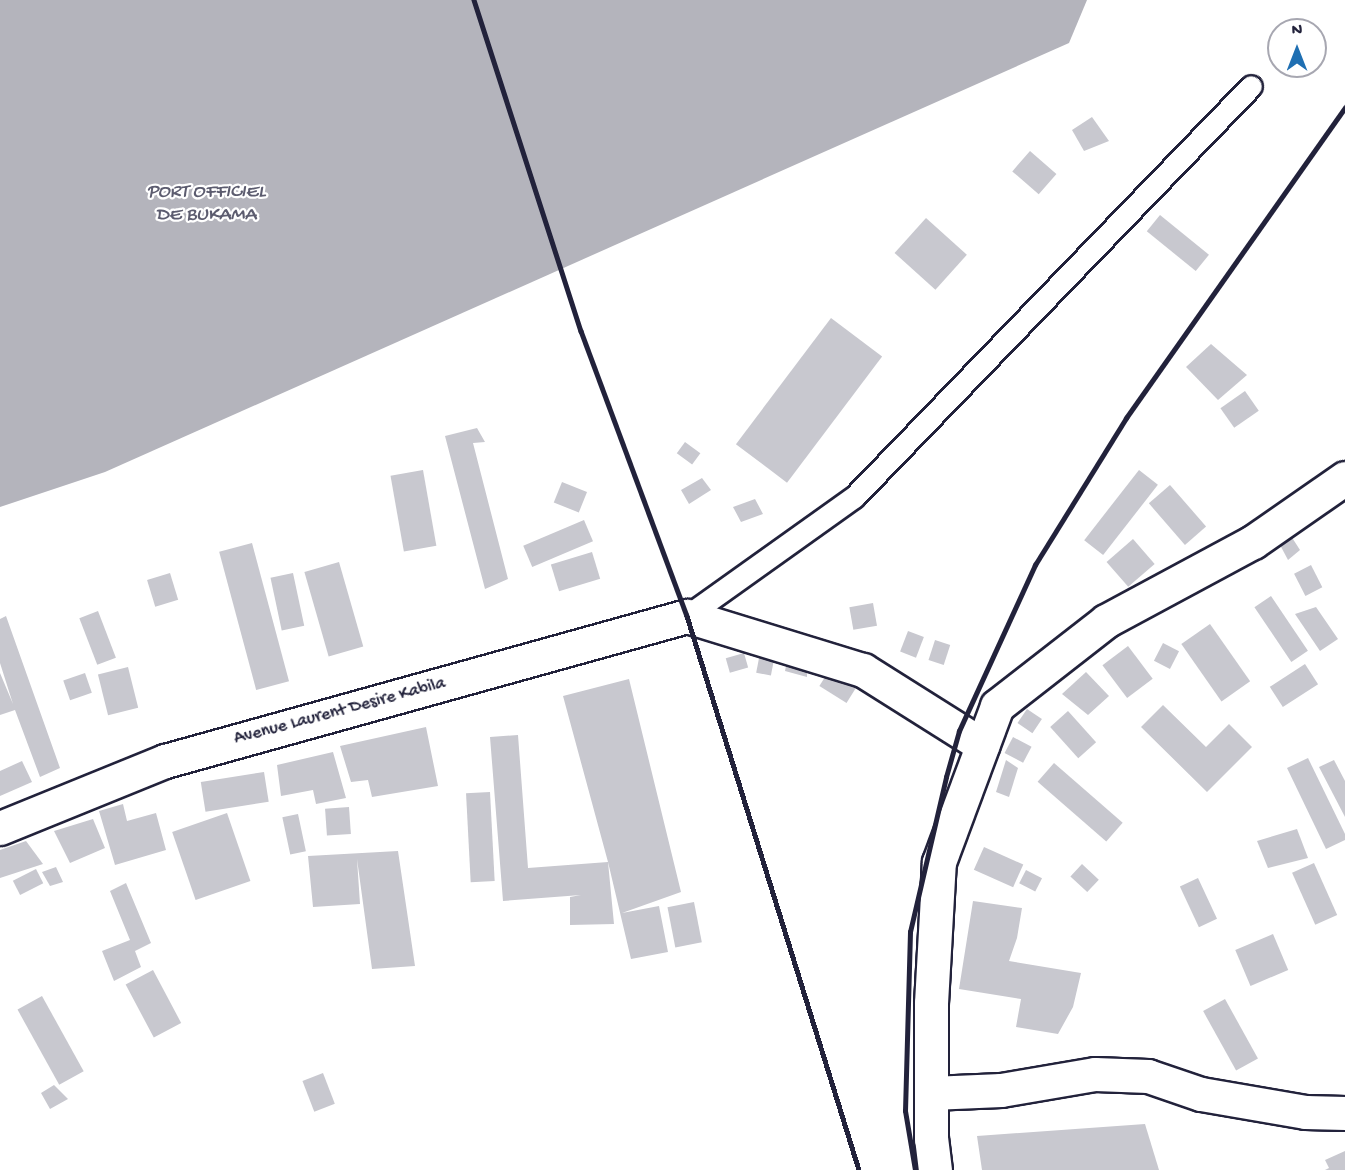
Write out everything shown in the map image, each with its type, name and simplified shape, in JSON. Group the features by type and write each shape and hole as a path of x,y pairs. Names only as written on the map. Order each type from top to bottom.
{"street":[{"path":"935,1170 931,1139 931,1003 939,862 997,706 1106,621 1253,542 1345,478"},
{"path":"687,616 863,670 982,746"},
{"name":"Avenue Laurent Desire Kabila","path":"0,828 165,761 687,616"},
{"path":"931,1093 1001,1090 1095,1074 1148,1076 1201,1094 1305,1112 1345,1113"}],"lane":[{"path":"687,616 854,497 1251,86"}],"water":[{"name":"PORT OFFICIEL DE BUKAMA","path":"0,0 1087,0 1069,43 105,472 0,507"}],"building":[{"path":"1092,117 1109,141 1084,151 1072,130"},
{"path":"1030,151 1056,174 1039,194 1012,171"},
{"path":"1160,215 1209,255 1196,271 1147,231"},
{"path":"926,218 967,255 935,290 895,253"},
{"path":"831,318 882,357 787,483 736,444"},
{"path":"1211,344 1247,375 1218,400 1186,367"},
{"path":"1245,391 1259,411 1234,428 1220,408"},
{"path":"477,428 485,442 473,443 508,579 485,589 445,436"},
{"path":"685,442 700,453 692,464 677,453"},
{"path":"423,470 436,546 404,552 391,476"},
{"path":"1139,470 1158,485 1103,555 1084,540"},
{"path":"702,478 711,490 689,504 681,490"},
{"path":"562,482 587,492 579,513 554,502"},
{"path":"1170,485 1206,527 1185,545 1149,503"},
{"path":"755,499 763,514 741,522 733,507"},
{"path":"584,520 593,541 532,567 523,546"},
{"path":"1291,536 1300,550 1288,560 1279,543"},
{"path":"1133,539 1155,564 1128,587 1107,562"},
{"path":"252,543 289,681 256,690 219,552"},
{"path":"592,552 600,579 559,591 551,565"},
{"path":"339,562 363,647 329,657 304,572"},
{"path":"1311,565 1322,587 1305,596 1294,574"},
{"path":"170,573 178,600 155,607 147,580"},
{"path":"293,573 304,626 282,631 271,578"},
{"path":"1271,596 1308,651 1291,662 1254,607"},
{"path":"873,603 877,626 853,630 849,607"},
{"path":"1316,607 1338,639 1320,651 1295,614"},
{"path":"98,611 116,658 97,665 79,618"},
{"path":"6,616 60,768 40,777 15,710 0,715 0,673 13,704 0,663 0,619"},
{"path":"1210,624 1250,681 1221,701 1181,644"},
{"path":"908,631 924,637 916,658 900,652"},
{"path":"935,640 950,645 944,665 929,660"},
{"path":"1163,643 1179,651 1170,669 1154,661"},
{"path":"1128,646 1153,679 1127,698 1102,665"},
{"path":"744,653 748,667 730,673 726,658"},
{"path":"760,653 775,656 771,675 756,673"},
{"path":"787,661 807,666 807,677 785,671"},
{"path":"1305,664 1318,684 1283,707 1270,687"},
{"path":"128,667 138,708 108,715 98,674"},
{"path":"830,669 857,686 847,703 819,686"},
{"path":"1086,672 1109,696 1088,715 1062,694"},
{"path":"85,673 92,693 70,700 63,680"},
{"path":"629,679 681,892 622,913 659,906 668,952 631,959 608,862 563,696"},
{"path":"1163,705 1206,747 1229,724 1252,747 1207,792 1141,727"},
{"path":"1027,709 1042,719 1032,733 1017,723"},
{"path":"1068,711 1096,742 1078,758 1050,727"},
{"path":"426,727 438,786 372,797 368,780 351,782 340,746"},
{"path":"518,735 528,868 608,862 614,924 570,925 570,897 581,895 503,901 490,737"},
{"path":"1013,737 1032,747 1023,763 1005,753"},
{"path":"333,752 346,798 316,804 313,790 281,796 277,765"},
{"path":"1308,758 1345,834 1345,840 1326,849 1287,768"},
{"path":"1006,760 1018,768 1009,797 996,792"},
{"path":"1334,760 1345,781 1345,817 1319,767"},
{"path":"22,761 32,782 0,796 0,771"},
{"path":"1054,763 1123,823 1106,842 1038,782"},
{"path":"264,772 269,802 205,812 201,782"},
{"path":"490,792 495,881 471,882 466,793"},
{"path":"123,804 127,821 156,813 166,850 115,865 99,811"},
{"path":"349,807 351,834 327,836 325,809"},
{"path":"227,813 250,881 196,900 172,832"},
{"path":"298,814 306,851 290,854 282,817"},
{"path":"93,819 105,848 70,863 54,831"},
{"path":"1297,829 1308,858 1268,868 1257,841"},
{"path":"26,841 43,864 0,878 0,850"},
{"path":"984,847 1023,864 1013,887 974,870"},
{"path":"398,851 415,966 372,969 357,859 360,904 313,907 308,856"},
{"path":"1314,863 1337,915 1315,925 1292,873"},
{"path":"1082,864 1099,880 1087,892 1070,876"},
{"path":"56,867 63,882 50,886 42,872"},
{"path":"36,869 43,883 20,895 13,881"},
{"path":"1026,870 1042,878 1035,892 1019,883"},
{"path":"1198,878 1217,919 1199,927 1180,886"},
{"path":"126,883 151,943 135,951 141,967 114,981 102,951 130,940 110,891"},
{"path":"973,901 1022,908 1017,938 1009,961 1081,973 1073,1007 1058,1034 1016,1027 1021,999 959,989"},
{"path":"694,902 702,942 675,947 667,907"},
{"path":"1273,934 1288,970 1250,986 1235,950"},
{"path":"153,970 181,1023 154,1038 126,985"},
{"path":"42,996 84,1071 59,1085 18,1010"},
{"path":"1225,999 1258,1058 1236,1071 1203,1011"},
{"path":"323,1073 335,1104 314,1112 302,1081"},
{"path":"54,1085 68,1099 50,1109 41,1093"},
{"path":"1145,1124 1159,1170 982,1170 977,1136"},
{"path":"1345,1151 1345,1170 1325,1170 1329,1168 1325,1160"}],"railway":[{"path":"474,0 581,331 687,616 859,1170"},
{"path":"915,1170 905,1111 910,932 959,731 1035,565 1126,418 1345,108"}]}
